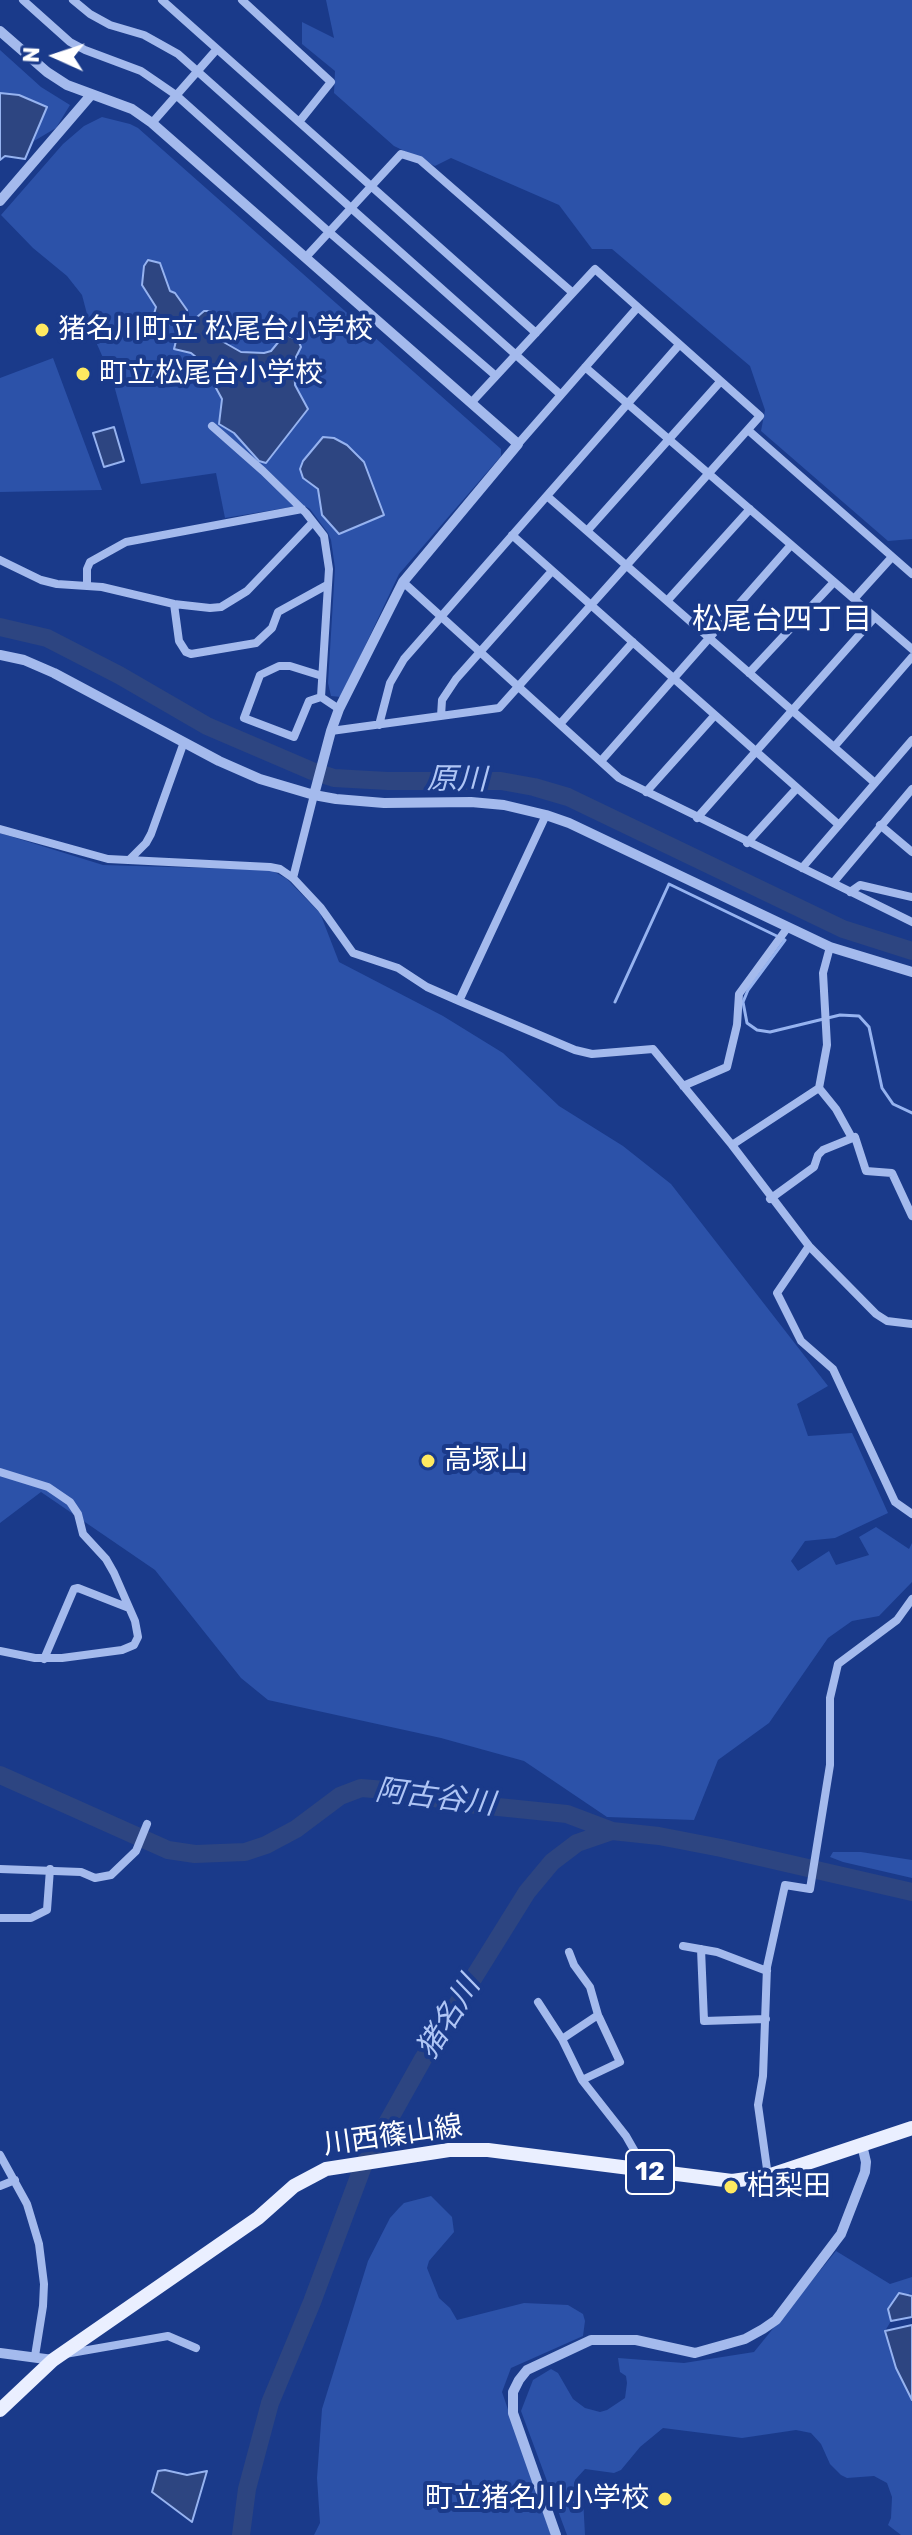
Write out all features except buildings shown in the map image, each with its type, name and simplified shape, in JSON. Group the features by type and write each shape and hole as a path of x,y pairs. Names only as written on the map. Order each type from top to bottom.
{"main road":[{"name":"川西篠山線","path":"0,2410 57,2357 258,2218 308,2177 342,2166 449,2150 488,2150 732,2181 768,2176 912,2128"}],"street":[{"path":"23,0 70,42 141,71 176,95 496,376"},
{"path":"73,0 110,25 144,35 178,54 561,395"},
{"path":"162,0 536,333"},
{"path":"242,0 331,82 299,122"},
{"path":"0,31 47,72 91,95 132,109 152,123 518,444"},
{"path":"152,123 217,49"},
{"path":"0,201 91,95"},
{"path":"306,257 401,154 420,160 573,293"},
{"path":"331,731 499,708 760,416 595,269 471,403"},
{"path":"293,878 339,709 403,582 637,308"},
{"path":"379,725 390,683 404,659 679,345"},
{"path":"585,367 912,649"},
{"path":"587,531 720,382"},
{"path":"212,426 229,438 302,509 324,536 327,585 321,697"},
{"path":"748,430 912,574"},
{"path":"547,496 875,783"},
{"path":"87,586 90,562 126,542 302,509"},
{"path":"667,601 750,509"},
{"path":"0,560 41,580 102,587 174,604 210,608 236,600 247,591 313,522"},
{"path":"512,535 839,825"},
{"path":"601,761 791,545"},
{"path":"854,599 892,557"},
{"path":"441,716 442,700 456,679 552,571"},
{"path":"403,582 619,778 912,922"},
{"path":"749,673 834,582"},
{"path":"174,604 179,641 191,654 256,643 272,628 278,612 327,585"},
{"path":"697,818 875,617"},
{"path":"560,724 633,642"},
{"path":"0,655 24,660 54,673 260,779 314,795 384,803 493,804 546,815 569,823 830,947 912,972"},
{"path":"834,747 912,657"},
{"path":"321,697 309,701 294,737 244,718 260,675 279,666 290,666 322,676"},
{"path":"321,697 339,709"},
{"path":"646,792 715,715"},
{"path":"802,868 912,740"},
{"path":"129,860 151,834 184,742"},
{"path":"747,843 797,788"},
{"path":"833,883 912,789"},
{"path":"459,1001 546,815"},
{"path":"880,825 912,852"},
{"path":"0,829 82,854 129,860 270,867 293,878 321,908 353,953 398,968 427,987 575,1050 592,1054 653,1049 809,1246 876,1314 887,1321 912,1324"},
{"path":"850,892 860,885 912,897"},
{"path":"683,1086 727,1067 737,1025 739,994 788,927"},
{"path":"732,1145 819,1088 827,1045 823,973 830,947"},
{"path":"819,1088 836,1109 852,1138 855,1137 866,1171 892,1173 912,1216"},
{"path":"770,1199 814,1167 823,1150 852,1138"},
{"path":"809,1246 777,1293 801,1341 833,1369 895,1502 912,1514"},
{"path":"0,1472 48,1487 70,1502 78,1514 83,1534 106,1559 129,1608 138,1637 134,1645 122,1650 44,1659 0,1651"},
{"path":"44,1659 74,1589 129,1608"},
{"path":"768,2176 758,2105 763,2076 767,1971 785,1885 810,1889 830,1765 830,1698 838,1664 897,1620 912,1599"},
{"path":"0,1869 50,1869 81,1872 95,1878 111,1875 136,1851 147,1824"},
{"path":"0,1918 31,1918 47,1910 50,1869"},
{"path":"683,1946 717,1952 767,1971"},
{"path":"701,1949 704,2021 766,2019"},
{"path":"569,1952 574,1965 590,1987 598,2015 620,2062 582,2080"},
{"path":"538,2002 562,2039 582,2080 626,2136 646,2172"},
{"path":"562,2039 598,2015"},
{"path":"556,2535 513,2413 513,2392 519,2380 527,2370 591,2340 636,2340 695,2353 745,2339 763,2329 776,2320 841,2234 865,2172 862,2145"},
{"path":"0,2155 27,2204 39,2244 44,2284 35,2356"},
{"path":"0,2186 15,2180"},
{"path":"0,2353 57,2357 168,2336 196,2348"}],"shaded area":[{"path":"326,0 912,0 912,539 888,541 761,431 765,410 750,366 612,249 592,249 559,205 451,158 435,166 394,146 334,93 335,71 302,44 302,22 334,38"},
{"path":"0,50 41,87 70,105 56,128 34,141 46,107 19,95 0,93"},
{"path":"0,93 19,95 47,107 25,159 5,156 0,160"},
{"path":"102,117 138,128 501,449 501,456 399,574 341,697 331,696 328,683 335,568 328,533 310,509 303,505 225,518 216,473 141,484 112,378 92,333 82,295 67,276 33,248 1,215 63,144 84,126"},
{"path":"148,260 160,263 170,291 187,310 187,315 172,321 159,335 149,332 156,307 142,285 144,266"},
{"path":"204,311 211,311 216,318 220,340 241,352 271,351 285,334 298,340 301,347 294,361 295,385 308,409 266,463 259,461 234,433 219,424 222,399 210,377 201,373 196,357 174,349 177,337 185,334 190,323"},
{"path":"53,358 102,490 0,492 0,378"},
{"path":"114,427 124,461 104,467 93,433"},
{"path":"323,437 334,438 347,445 364,462 384,515 339,534 322,515 318,489 303,478 300,469"},
{"path":"0,833 103,865 271,870 287,879 320,913 339,962 443,1016 503,1053 559,1106 623,1146 671,1184 828,1386 797,1404 808,1436 852,1433 888,1513 835,1538 805,1541 791,1561 798,1571 829,1551 836,1565 869,1555 859,1537 876,1527 909,1549 912,1543 912,1582 879,1616 852,1621 828,1638 769,1723 718,1760 694,1820 607,1817 524,1761 441,1738 268,1700 241,1678 155,1570 41,1492 0,1523"},
{"path":"833,1852 861,1852 912,1860 912,1878 843,1862 830,1857"},
{"path":"431,2196 452,2217 454,2232 429,2261 427,2268 439,2298 457,2320 524,2303 568,2305 583,2314 583,2336 511,2368 502,2392 551,2535 314,2535 320,2523 317,2478 322,2409 368,2261 390,2218 399,2208 404,2203"},
{"path":"836,2251 890,2284 912,2277 912,2296 910,2293 888,2309 891,2321 885,2331 912,2400 912,2535 901,2535 888,2525 892,2497 887,2483 874,2476 847,2478 841,2475 830,2464 821,2444 811,2433 796,2430 742,2438 663,2428 640,2447 621,2470 614,2473 585,2469 575,2480 579,2496 583,2498 585,2535 567,2535 521,2411 533,2380 551,2369 558,2373 573,2399 585,2408 600,2412 625,2398 626,2376 620,2372 618,2358 684,2363 754,2352"},
{"path":"899,2293 912,2296 912,2317 891,2321 888,2309"},
{"path":"912,2325 912,2400 896,2368 885,2331"},
{"path":"158,2471 187,2475 207,2471 192,2522 152,2492"}],"waterway":[{"name":"原川","path":"0,627 47,638 207,726 312,771 334,778 388,781 501,781 568,797 843,929 912,951"},
{"path":"615,1002 669,884 785,940 748,990 743,1002 747,1023 757,1030 770,1032 840,1015 859,1016 869,1027 882,1088 893,1104 912,1113"},
{"name":"阿古谷川","path":"0,1775 168,1850 195,1854 245,1852 266,1845 296,1829 340,1796 361,1788 398,1791 459,1803 567,1814 612,1831"},
{"name":"猪名川","path":"241,2535 247,2489 270,2403 363,2166 423,2059 527,1892 552,1862 577,1843 612,1831 721,1848 912,1892"}],"place":[{"name":"猪名川町立 松尾台小学校","path":"42,330"},
{"name":"町立松尾台小学校","path":"83,374"},
{"name":"高塚山","path":"428,1461"},
{"name":"柏梨田","path":"731,2187"},
{"name":"町立猪名川小学校","path":"665,2499"}],"district":[{"name":"松尾台四丁目","path":"782,620"}]}
